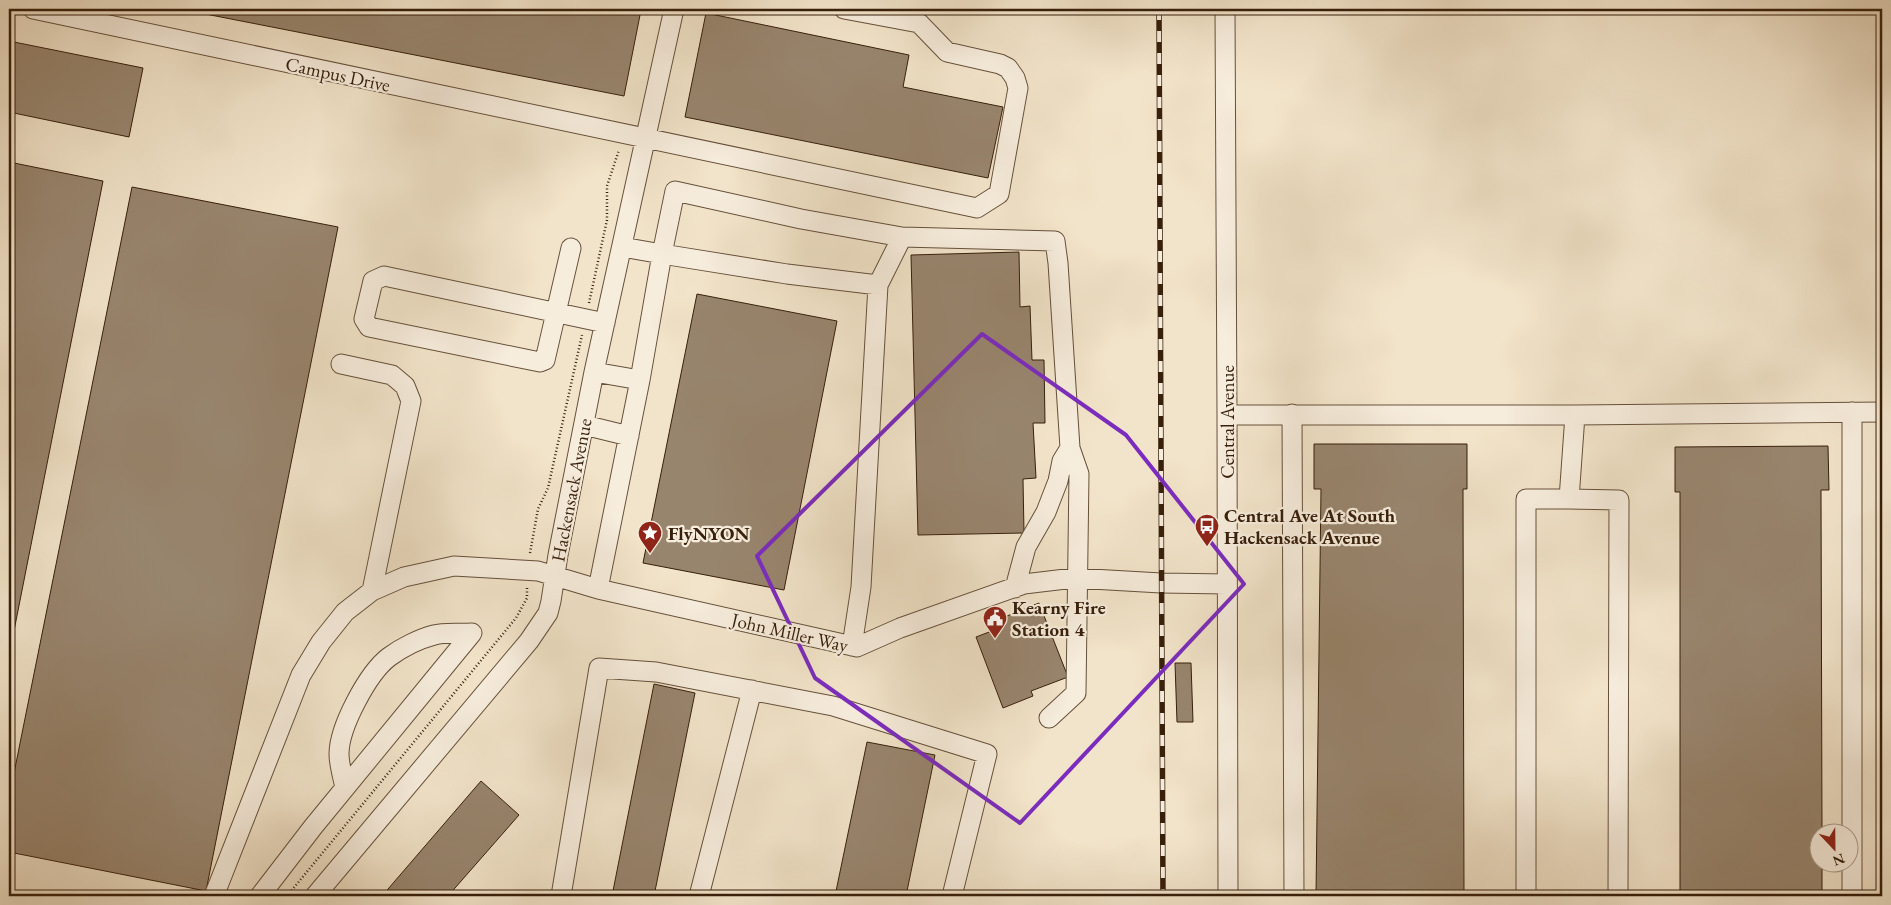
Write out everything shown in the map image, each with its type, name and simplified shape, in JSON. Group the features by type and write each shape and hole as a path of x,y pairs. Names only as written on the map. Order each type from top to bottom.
{"street":[{"name":"Campus Drive","path":"32,9 977,208 999,194 1018,88 1015,78 1008,68 1000,64 948,52 918,23 844,9"},
{"name":"Hackensack Avenue","path":"315,896 529,642 548,613 594,372 674,9"},
{"name":"Central Avenue","path":"1224,9 1228,896"},
{"path":"598,589 640,380 675,191 801,220 902,237 1055,240 1070,448 1079,474 1079,578 1076,693 1049,718"},
{"path":"852,646 861,587 878,285 902,237"},
{"path":"622,247 787,274 878,285"},
{"path":"571,248 557,313 545,360 540,362 369,326 364,319 373,281 384,276 557,313 605,323"},
{"path":"341,364 392,375 405,386 411,401 372,591"},
{"path":"594,372 640,380"},
{"path":"1852,412 1852,896"},
{"path":"1227,415 1574,415 1882,412"},
{"path":"1292,414 1294,896"},
{"path":"1569,500 1574,415"},
{"path":"584,425 629,436"},
{"path":"1015,588 1026,547 1046,512 1058,480 1062,461 1070,448"},
{"path":"1526,896 1526,499 1619,500 1618,896"},
{"name":"John Miller Way","path":"214,896 301,675 321,642 345,612 372,591 404,578 454,566 538,571 598,589 857,648 900,628 1024,584 1079,578 1161,583 1228,584"},
{"path":"260,896 313,827 345,788 466,640 472,633 435,635 417,641 389,657 372,675 357,700 346,724 339,753 345,788"},
{"path":"561,896 598,668 656,672 833,706 987,754 952,896"},
{"path":"699,896 752,690"}],"path":[{"path":"531,546 538,509 548,488 607,220 607,186 624,134"},
{"path":"287,896 516,618 527,598 527,588"}],"highlighted area":[{"path":"982,334 1126,435 1244,584 1020,823 815,678 757,556"}],"building":[{"path":"180,9 637,9 641,10 624,96"},
{"path":"706,13 909,55 903,87 1003,107 988,178 685,117"},
{"path":"9,41 143,68 129,137 9,112"},
{"path":"9,162 103,181 9,656"},
{"path":"132,187 338,227 206,891 9,852 9,798"},
{"path":"1019,252 1020,307 1030,306 1032,360 1044,360 1045,423 1033,423 1036,478 1023,479 1024,533 918,535 911,255"},
{"path":"697,294 837,321 784,590 643,563"},
{"path":"1314,444 1467,444 1467,489 1463,489 1464,896 1316,896 1321,489 1314,489"},
{"path":"1828,446 1829,490 1821,490 1822,822 1808,822 1808,872 1822,872 1822,896 1680,896 1680,492 1675,492 1675,447"},
{"path":"1039,603 1068,677 1031,691 1033,696 1003,708 976,637 1005,626 1002,618"},
{"path":"1175,663 1191,663 1193,722 1177,722"},
{"path":"654,684 695,693 654,896 612,896"},
{"path":"867,742 935,755 906,896 835,896"},
{"path":"481,781 519,815 448,896 382,896"}],"railway":[{"path":"1159,9 1163,896"}],"place":[{"name":"Central Ave At South Hackensack Avenue","path":"1207,547"},
{"name":"FlyNYON","path":"650,554"},
{"name":"Kearny Fire Station 4","path":"995,639"}]}
